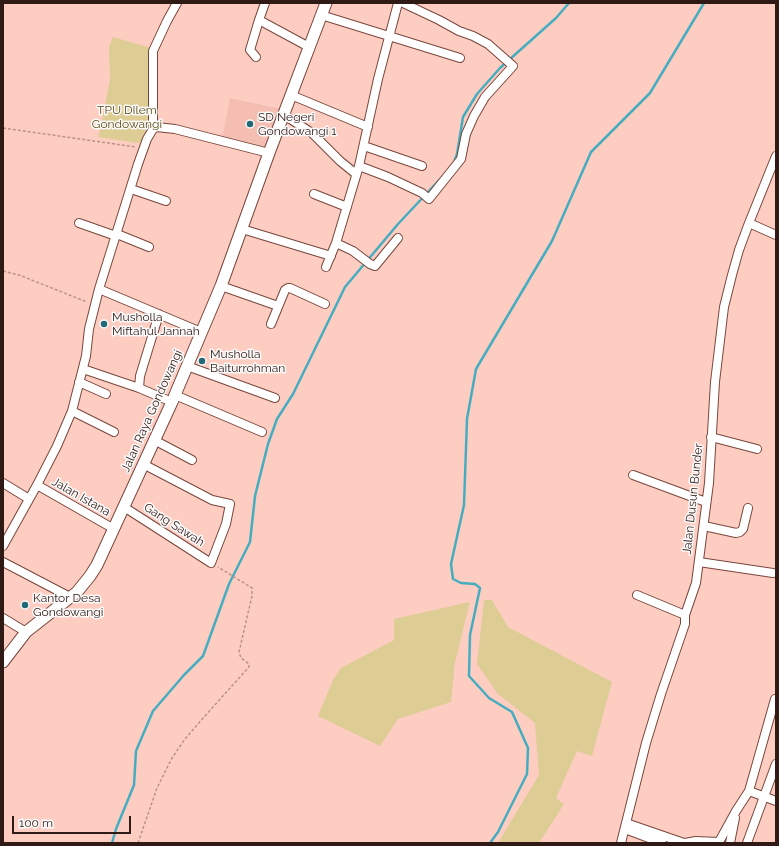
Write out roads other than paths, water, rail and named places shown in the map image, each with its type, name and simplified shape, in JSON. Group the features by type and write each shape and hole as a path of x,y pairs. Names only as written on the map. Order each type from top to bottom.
{"street":[{"path":"3,546 37,486 57,446 72,411 86,356 89,329 99,289 144,148 153,129 153,51 177,3"},
{"path":"256,58 250,50 265,3"},
{"name":"Jalan Raya Gondowangi","path":"3,662 26,632 77,592 90,576 114,529 173,399 221,286 269,153 326,3"},
{"path":"326,267 336,243 358,170 389,35 398,3"},
{"path":"284,116 312,133 340,161 358,170 388,177 429,199 460,159 466,134 484,97 513,66 488,44 403,3"},
{"path":"322,15 460,58"},
{"path":"259,20 309,47"},
{"path":"291,95 368,127"},
{"path":"153,129 156,127 175,129 269,153"},
{"path":"364,146 422,166"},
{"name":"Jalan Dusun Bunder","path":"621,843 646,743 685,624 685,615 696,583 704,526 715,382 724,307 732,274 749,223 776,156"},
{"path":"131,189 166,201"},
{"path":"314,194 347,207"},
{"path":"79,223 149,247"},
{"path":"749,223 776,235"},
{"path":"242,229 331,256"},
{"path":"336,243 353,250 374,266 377,265 398,238"},
{"path":"221,286 278,306"},
{"path":"271,324 285,290 288,288 325,304"},
{"path":"99,289 201,332"},
{"path":"139,388 140,376 159,314"},
{"path":"187,366 275,398"},
{"path":"82,368 173,399 262,432"},
{"path":"79,382 106,394"},
{"path":"72,411 114,432"},
{"path":"711,437 757,449"},
{"path":"154,440 192,460"},
{"name":"Gang Sawah","path":"124,507 211,563 226,524 230,504 212,500 143,464"},
{"path":"633,475 706,502"},
{"path":"3,483 29,499"},
{"name":"Jalan Istana","path":"37,486 114,529"},
{"path":"704,526 736,533 740,532 743,529 748,508"},
{"path":"3,562 70,597"},
{"path":"699,562 773,573"},
{"path":"637,595 685,615"},
{"path":"3,618 26,632"},
{"path":"719,842 749,791 775,699 776,700"},
{"path":"747,843 776,764"},
{"path":"749,791 776,801"},
{"path":"626,826 684,843 696,840 719,842 730,841 736,811"},
{"path":"626,826 662,843"}],"waterway":[{"path":"453,165 457,154 463,117 477,94 500,68 556,18 569,3"},
{"path":"490,843 498,832 527,774 528,748 512,712 489,698 469,676 470,635 480,588 475,584 461,583 453,579 451,564 464,505 467,419 476,369 552,241 591,152 650,93 704,3"},
{"path":"112,843 116,829 134,785 136,751 153,711 184,675 203,656 229,584 250,542 255,496 268,444 277,419 293,394 345,287 398,224 443,176"}],"place":[{"name":"SD Negeri Gondowangi 1","path":"250,124"},
{"name":"Musholla Miftahul Jannah","path":"104,324"},
{"name":"Musholla Baiturrohman","path":"202,361"},
{"name":"Kantor Desa Gondowangi","path":"25,605"}],"park label":[{"name":"TPU DIlem Gondowangi","path":"127,117"}]}
